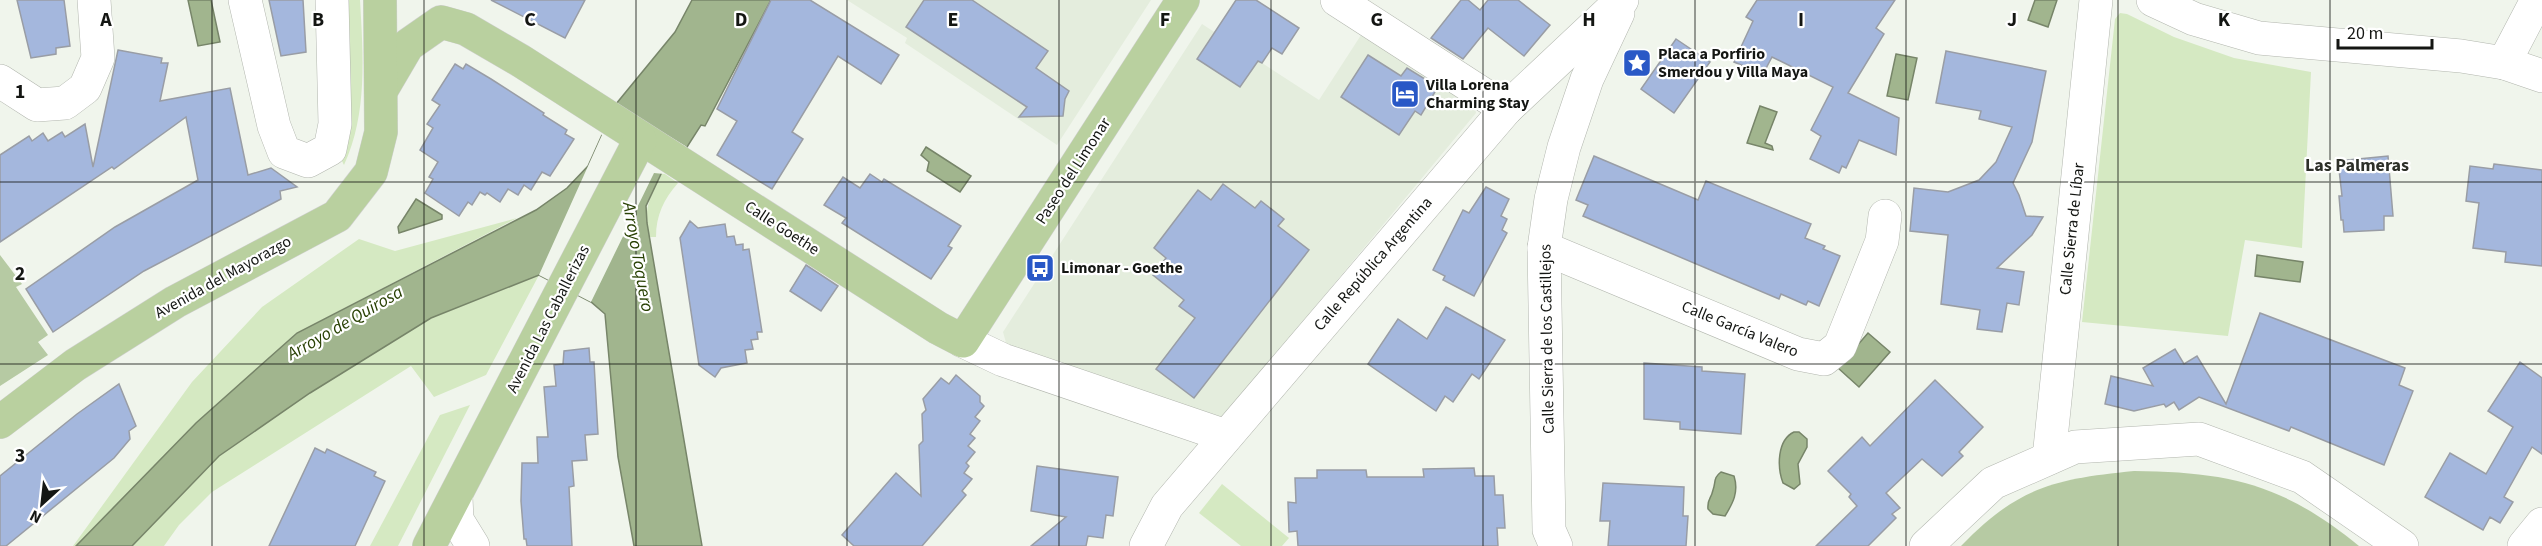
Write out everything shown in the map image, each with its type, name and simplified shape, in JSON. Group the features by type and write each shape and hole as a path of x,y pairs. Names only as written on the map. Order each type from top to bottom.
{"main road":[{"name":"Avenida del Mayorazgo","path":"0,422 75,365 176,302 337,216 371,172 381,132 380,0"},
{"name":"Paseo del Limonar","path":"963,341 1183,0"},
{"name":"Calle Goethe","path":"381,91 408,45 441,22 466,29 640,140 680,162 938,328 963,341"},
{"name":"Avenida Las Caballerizas","path":"429,546 456,498 640,140"}],"street":[{"path":"0,81 37,105 65,103 85,88 98,58 94,0"},
{"path":"245,0 274,126 284,152 308,161 330,149 334,124 332,0"},
{"path":"1337,0 1506,109"},
{"name":"Calle República Argentina","path":"1146,546 1167,506 1506,109 1623,0"},
{"name":"Calle Sierra de los Castillejos","path":"1556,546 1549,530 1544,248 1551,199 1564,147 1587,79 1623,0"},
{"name":"Calle Sierra de Líbar","path":"2049,458 2096,0"},
{"path":"2153,0 2194,19 2259,38 2461,56 2504,63 2542,76"},
{"path":"2504,63 2537,0"},
{"name":"Calle García Valero","path":"1544,248 1798,354 1824,359 1839,346 1882,241 1885,216"},
{"name":"Calle Goethe","path":"963,341 1003,360 1226,436"},
{"path":"1926,546 1993,483 2075,447 2199,439 2302,477 2403,546"},
{"path":"456,498 457,520 473,546"},
{"path":"2524,546 2542,524"}],"shaded area":[{"path":"345,0 360,0 363,63 357,125 344,165 339,155"},
{"path":"847,0 1151,0 1057,145 905,43 907,38"},
{"path":"2120,13 2127,14 2174,37 2234,58 2311,72 2302,248 2245,240 2228,336 2082,322 2115,19"},
{"path":"1202,24 1319,100 1363,32 1474,103 1476,113 1225,415 1211,420 1007,346 1003,332"},
{"path":"662,172 678,183 662,208 657,222 656,237 650,237 647,219 648,204"},
{"path":"517,218 297,333 196,423 76,546 73,546 192,382 262,307 359,239 395,251"},
{"path":"0,255 22,284 16,287 48,335 38,342 48,355 0,386"},
{"path":"539,275 486,375 434,397 411,366 212,492 179,525 164,546 132,546 219,456 310,393 431,318"},
{"path":"470,405 398,546 370,546 440,415"},
{"path":"2134,471 2199,474 2254,486 2280,495 2305,508 2359,546 1961,546 2001,511 2039,489 2081,478"},
{"path":"1222,484 1289,538 1282,546 1241,546 1199,513"}],"water":[{"path":"188,0 211,0 220,42 198,46"},
{"path":"692,0 771,0 705,126 701,125 687,147 662,172 646,206 702,546 634,546 618,457 605,314 591,302 539,275 431,318 310,393 219,456 132,546 76,546 196,423 297,333 536,210 567,188 588,166 616,104 675,32"},
{"path":"2035,0 2057,0 2048,27 2028,20"},
{"path":"1896,54 1917,58 1908,100 1887,96"},
{"path":"1760,106 1777,112 1765,143 1772,146 1773,150 1747,143"},
{"path":"926,147 971,176 960,192 927,171 929,162 921,155"},
{"path":"416,199 442,215 442,219 399,233 398,227"},
{"path":"2257,255 2303,262 2300,282 2255,276"},
{"path":"1868,333 1890,352 1859,387 1838,368"},
{"path":"1794,432 1799,432 1807,439 1807,447 1798,464 1800,484 1794,489 1783,483 1779,462 1784,441"},
{"path":"1721,472 1734,476 1736,487 1725,516 1713,514 1708,509 1716,478"}],"pier":[{"path":"616,104 687,147 683,156 664,174 654,173 591,302 539,275 602,135 599,133 610,110"}],"building":[{"path":"17,0 64,0 70,46 56,48 56,54 31,58"},
{"path":"269,0 303,0 306,52 281,56"},
{"path":"491,0 585,0 565,38"},
{"path":"771,0 810,0 899,55 881,84 838,56 792,132 803,139 772,189 717,155 737,121 717,109"},
{"path":"924,0 972,0 1048,51 1036,68 1069,91 1065,99 1063,116 1019,117 1027,107 906,27"},
{"path":"1236,0 1256,0 1299,28 1282,54 1272,48 1262,63 1258,61 1240,87 1197,59"},
{"path":"1461,0 1468,0 1480,10 1488,0 1518,0 1550,25 1524,56 1488,28 1463,59 1431,38"},
{"path":"1757,0 1895,0 1876,28 1884,34 1848,93 1899,118 1896,155 1859,140 1846,168 1842,166 1839,173 1810,159 1821,136 1811,130 1833,87 1772,57 1763,74 1734,62 1753,21 1746,17"},
{"path":"1676,39 1710,62 1674,113 1641,89"},
{"path":"118,50 162,58 161,63 168,63 160,101 230,88 248,175 271,168 297,187 280,191 281,199 144,271 53,332 26,289 115,227 198,180 186,117 114,169 112,167 0,242 0,155 29,136 32,141 43,133 48,141 62,132 65,137 85,124 93,167"},
{"path":"1946,51 2046,71 2032,142 2013,183 2026,216 2043,217 2032,235 1997,268 2024,272 2019,305 2007,303 2002,332 1977,329 1980,310 1941,304 1948,235 1910,231 1914,188 1948,192 1979,180 1996,162 2012,127 1979,119 1981,111 1936,103"},
{"path":"1368,55 1401,76 1407,68 1438,87 1421,115 1415,111 1399,135 1341,97"},
{"path":"455,64 463,69 466,64 491,79 544,113 543,115 567,130 565,134 574,139 550,176 542,172 531,190 524,185 518,195 508,189 500,202 487,193 485,195 480,192 472,205 468,202 459,216 425,193 433,179 429,177 438,162 420,150 433,128 427,124 440,105 432,100"},
{"path":"1594,156 1698,200 1706,181 1811,224 1805,238 1825,246 1823,249 1840,256 1819,306 1808,301 1806,305 1781,294 1779,299 1583,216 1588,205 1576,200"},
{"path":"2388,156 2393,216 2384,216 2384,230 2344,232 2343,220 2341,220 2339,196 2342,196 2338,161"},
{"path":"2494,164 2542,170 2542,266 2505,262 2506,252 2473,248 2479,203 2466,201 2470,166 2493,169"},
{"path":"870,174 882,182 884,179 961,226 948,246 952,248 931,279 842,223 846,218 824,205 843,177 860,188"},
{"path":"1223,184 1255,208 1261,201 1284,219 1278,226 1309,250 1194,398 1156,369 1195,318 1179,306 1184,300 1153,275 1166,258 1154,248 1198,190 1211,200"},
{"path":"1486,187 1509,199 1501,216 1507,219 1502,230 1507,233 1474,296 1443,280 1445,276 1433,270 1463,210 1469,213"},
{"path":"690,221 698,228 725,224 727,237 734,236 736,245 743,244 743,250 749,249 762,332 757,332 758,339 751,340 753,349 745,350 747,363 721,368 715,377 699,365 680,238"},
{"path":"806,265 838,286 821,311 790,291"},
{"path":"1446,307 1505,340 1479,379 1472,374 1453,402 1445,396 1436,411 1368,364 1398,319 1427,339"},
{"path":"2260,313 2405,368 2399,385 2413,391 2384,465 2291,427 2289,431 2199,397 2179,410 2174,402 2166,407 2164,404 2134,411 2105,404 2111,376 2153,386 2143,368 2175,349 2184,364 2197,356 2226,404"},
{"path":"589,348 590,362 594,362 598,434 585,435 587,460 572,461 574,486 569,487 572,546 527,546 526,539 524,539 521,501 522,463 538,463 537,437 548,437 544,387 556,386 554,365 563,364 564,351"},
{"path":"2520,362 2542,378 2542,454 2532,447 2504,497 2513,502 2500,523 2490,517 2483,530 2425,497 2450,453 2486,474 2513,427 2488,411"},
{"path":"1644,363 1702,367 1702,371 1745,374 1741,434 1680,429 1680,422 1644,419"},
{"path":"956,375 980,396 980,402 984,406 975,417 980,421 970,434 975,438 968,446 975,452 966,463 969,466 964,473 972,479 962,491 966,495 922,546 854,546 842,535 896,473 921,496 919,445 923,441 922,414 926,410 923,399 941,378 949,384"},
{"path":"1935,380 1983,427 1959,452 1963,456 1942,476 1922,459 1886,493 1900,508 1892,514 1896,518 1868,546 1816,546 1857,506 1849,497 1851,494 1828,471 1862,437 1870,446"},
{"path":"119,384 136,426 129,431 130,439 114,458 6,546 0,546 0,476 77,414"},
{"path":"315,448 325,453 327,449 376,472 374,476 385,481 355,546 269,546"},
{"path":"1037,466 1118,477 1113,516 1106,515 1103,538 1088,536 1086,546 1031,546 1066,517 1031,511"},
{"path":"1474,468 1475,476 1494,476 1495,495 1503,495 1505,528 1497,528 1498,546 1298,546 1297,531 1289,532 1288,502 1296,503 1295,478 1317,478 1317,470 1366,470 1367,477 1424,477 1423,469"},
{"path":"1603,483 1684,487 1683,516 1688,516 1686,546 1608,546 1610,521 1600,521"}],"place":[{"name":"Placa a Porfirio Smerdou y Villa Maya","path":"1637,63"},
{"name":"Villa Lorena Charming Stay","path":"1405,94"},
{"name":"Limonar - Goethe","path":"1040,268"}],"district":[{"name":"Las Palmeras","path":"2357,165"}],"water label":[{"name":"Arroyo Toquero","path":"638,257"},
{"name":"Arroyo de Quirosa","path":"345,323"}]}
